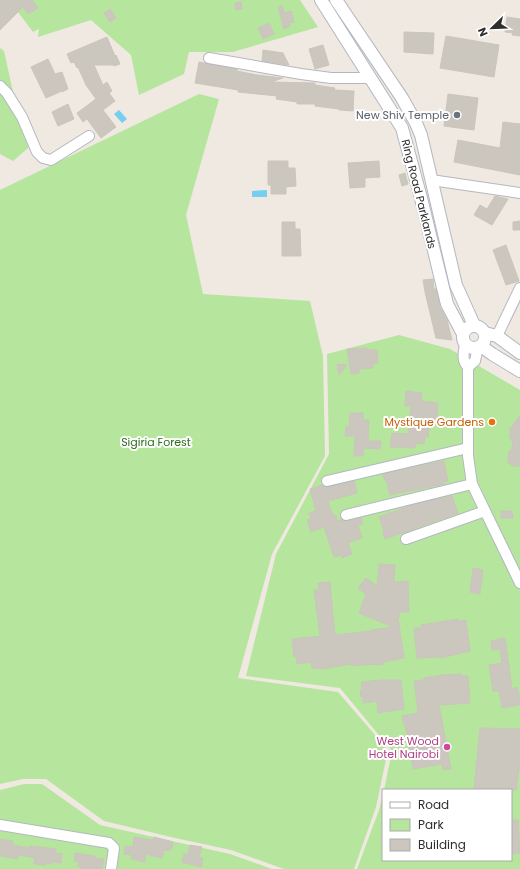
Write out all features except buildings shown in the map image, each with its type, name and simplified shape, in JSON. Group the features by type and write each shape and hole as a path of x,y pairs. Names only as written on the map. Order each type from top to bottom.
{"street":[{"name":"Ring Road Parklands","path":"321,0 402,128 447,304 464,339"},
{"name":"Ring Road Parklands","path":"336,0 402,98 421,135 456,285 474,325"},
{"path":"209,58 331,78 370,78"},
{"path":"0,86 7,93 22,116 37,152 43,158 51,160 90,136"},
{"path":"431,180 520,193"},
{"path":"421,198 434,194"},
{"path":"497,336 520,288"},
{"path":"520,353 497,336 485,333 480,327 474,325 467,328 464,339 464,358 465,365 468,367 469,470 472,484 520,583"},
{"path":"468,367 476,361 480,347 485,340 485,333"},
{"path":"464,339 471,348 480,347 520,372"},
{"path":"327,481 468,448"},
{"path":"346,515 472,484"},
{"path":"406,539 485,511"},
{"path":"0,825 109,843 114,848 111,869"}],"green space":[{"path":"9,0 300,0 318,27 233,52 189,52 184,74 139,95 131,55 91,20 38,37 39,29 33,32"},
{"path":"0,48 4,51 13,92 35,142 13,161 0,154"},
{"name":"Sigiria Forest","path":"199,94 219,99 186,215 203,294 310,301 323,356 325,456 272,554 238,678 338,692 388,750 376,807 354,869 284,869 231,850 104,821 46,779 23,779 0,784 0,190"},
{"path":"399,335 450,349 520,390 520,869 357,869 382,798 382,861 512,861 512,789 384,789 392,751 340,688 246,676 276,554 329,454 327,354"},
{"path":"24,784 42,784 100,825 230,854 272,869 0,869 0,790"}],"water":[{"path":"119,110 127,119 122,123 114,114"},
{"path":"267,190 267,197 252,197 252,191"}],"place":[{"name":"New Shiv Temple","path":"457,115"},
{"name":"Mystique Gardens","path":"492,422"},
{"name":"West Wood Hotel Nairobi","path":"447,747"}]}
